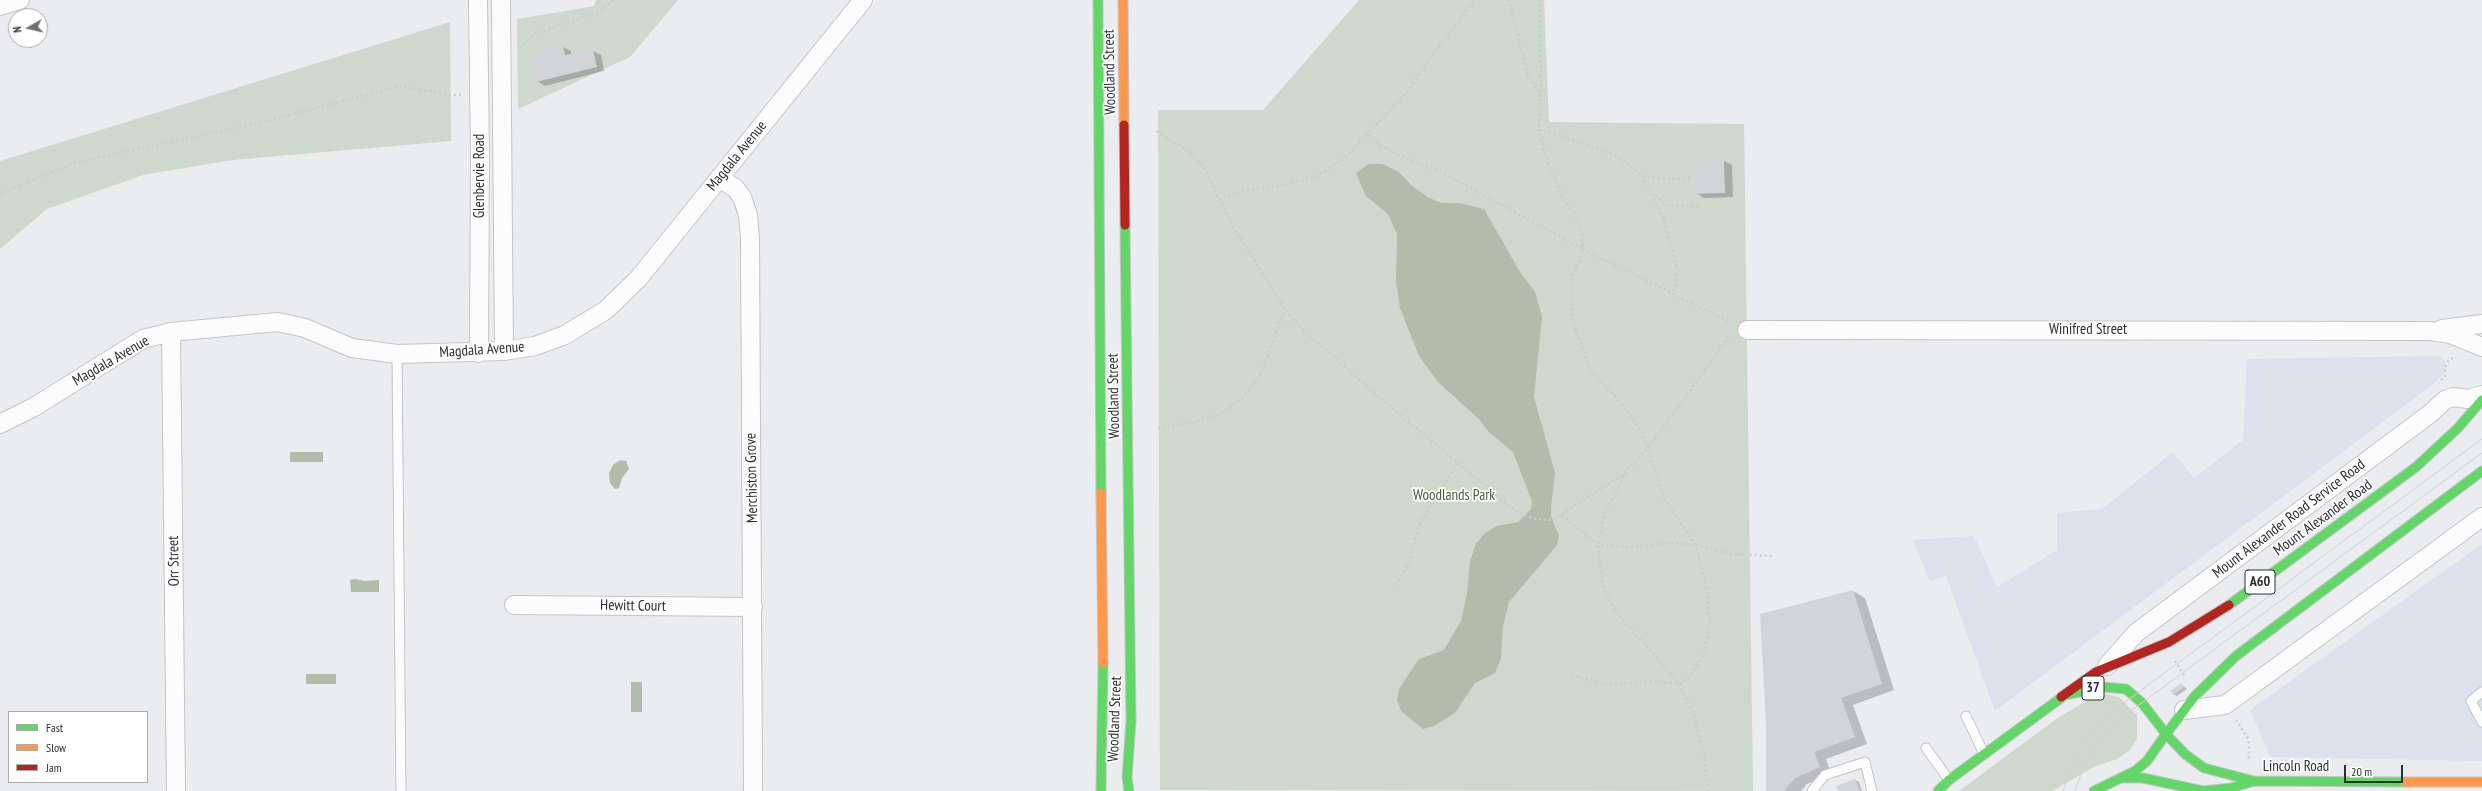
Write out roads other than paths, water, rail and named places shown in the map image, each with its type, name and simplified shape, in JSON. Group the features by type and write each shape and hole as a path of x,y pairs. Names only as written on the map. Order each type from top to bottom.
{"main road":[{"name":"Woodland Street","path":"1098,0 1106,555 1101,791"},
{"name":"Woodland Street","path":"1123,0 1126,555 1131,721 1127,778 1129,791"},
{"name":"Mount Alexander Road","path":"2061,698 2088,677 2107,666 2169,642 2219,612 2428,458 2464,422 2482,400"},
{"path":"2166,734 2184,710 2229,662 2482,471"},
{"name":"37","path":"1934,791 2061,698 2071,693 2104,687 2126,689 2142,703 2166,734 2147,761 2123,778 2099,790"},
{"name":"Lincoln Road","path":"2166,734 2199,765 2212,771 2238,775 2253,786"},
{"name":"Lincoln Road","path":"2123,778 2143,778 2186,789 2207,791 2253,786 2482,782"},
{"name":"37","path":"1938,791 1949,780"}],"street":[{"path":"0,6 20,0"},
{"name":"Glenbervie Road","path":"478,0 480,155 479,353"},
{"name":"Glenbervie Road","path":"501,0 504,351"},
{"name":"Magdala Avenue","path":"0,424 34,407 143,339 171,332 278,322 305,328 352,348 397,354 479,353 504,351 535,346 566,335 606,310 638,279 863,0"},
{"path":"480,155 502,154"},
{"name":"Merchiston Grove","path":"719,178 735,188 748,215 753,607 753,791"},
{"name":"Winifred Street","path":"1747,330 2430,331 2482,324"},
{"name":"Winifred Street","path":"2430,331 2450,334 2476,344"},
{"name":"Orr Street","path":"171,332 176,791"},
{"name":"Mount Alexander Road Service Road","path":"2107,666 2136,633 2425,417 2445,400 2453,397 2468,399 2482,395"},
{"path":"2184,710 2226,705 2482,517"},
{"name":"Hewitt Court","path":"514,604 753,607"}],"lane":[{"path":"397,354 401,791"},
{"path":"2482,692 2470,701 2482,722"},
{"path":"1966,716 1984,754"},
{"path":"1926,748 1949,780"},
{"path":"1812,791 1825,775 1865,762 1872,791"}],"tram line":[{"path":"2063,791 2077,753 2090,734 2109,714 2482,439"},
{"path":"2075,791 2084,766 2098,743 2121,718 2482,453"}],"park label":[{"name":"Woodlands Park","path":"1454,496"}]}
